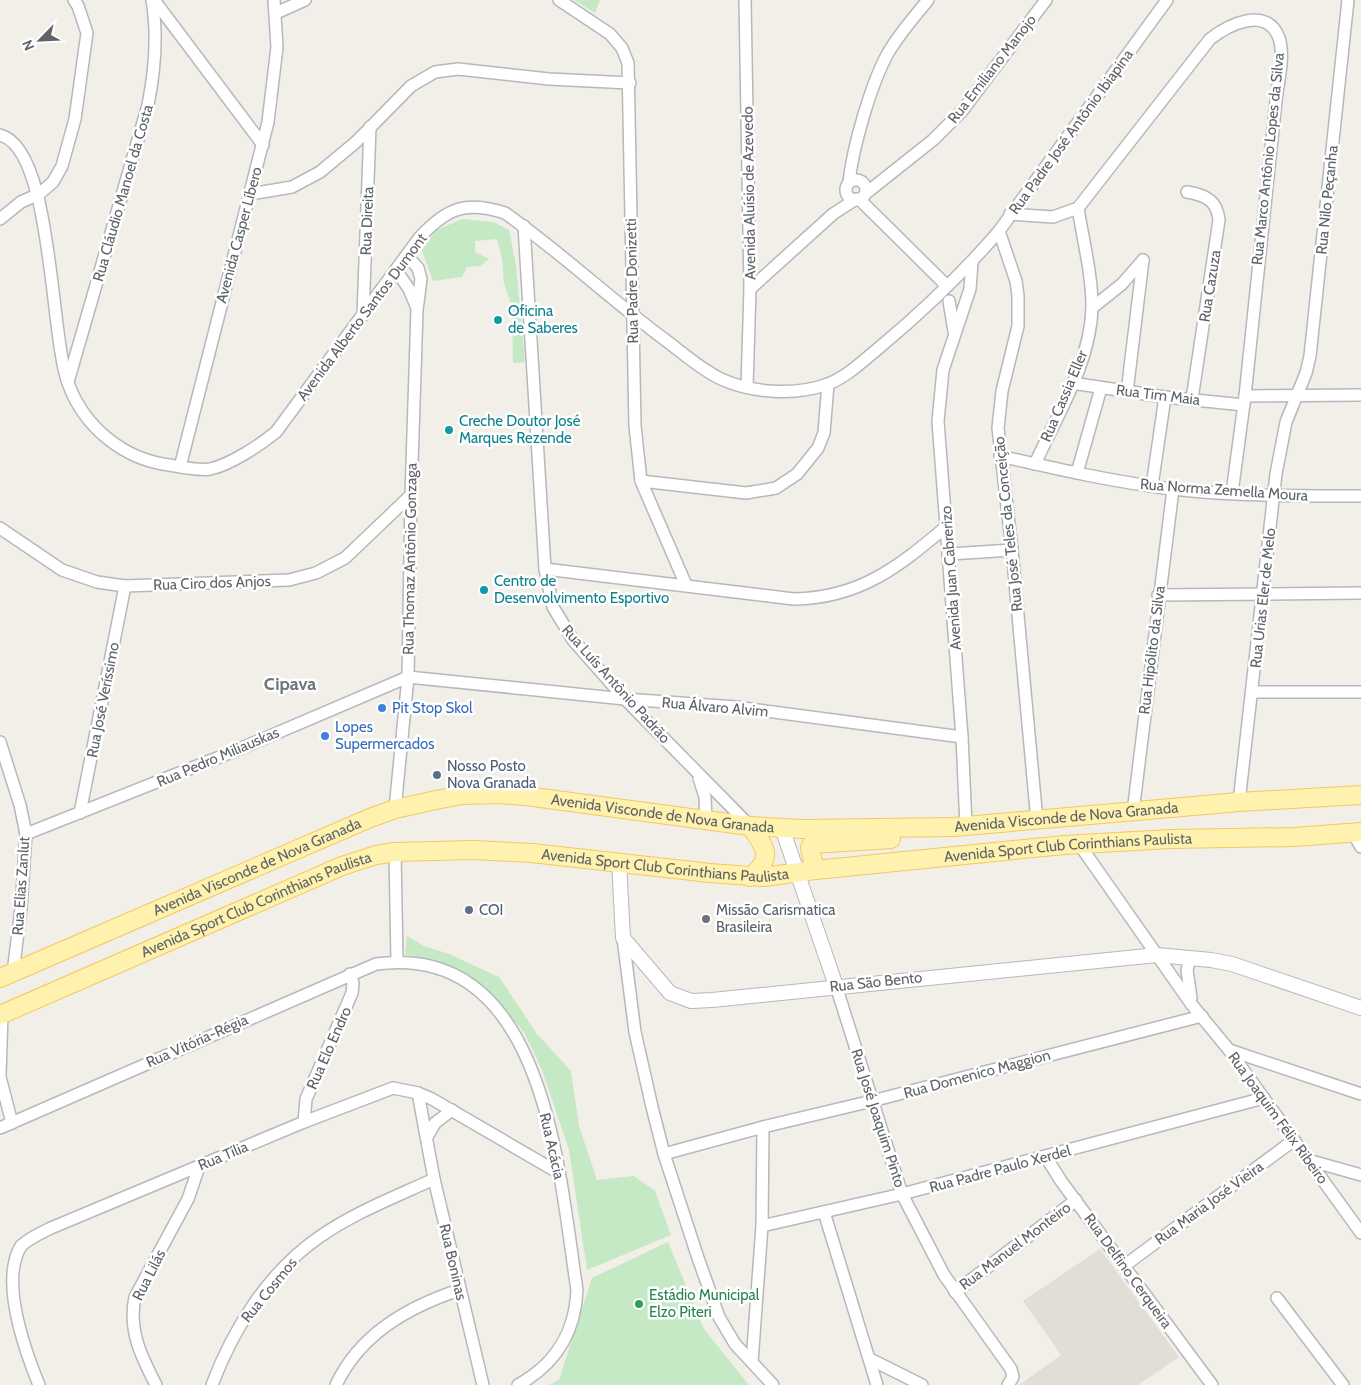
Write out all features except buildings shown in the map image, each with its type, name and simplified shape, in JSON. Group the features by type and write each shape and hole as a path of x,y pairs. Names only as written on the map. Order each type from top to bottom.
{"main road":[{"name":"Avenida Visconde de Nova Granada","path":"6,976 395,809 462,795 498,794 750,826 782,828 960,827 1239,802 1361,794"},
{"path":"750,826 762,842 766,853 764,864 750,877"},
{"path":"815,870 810,848 812,844 935,836 960,827"},
{"name":"Avenida Sport Club Corinthians Paulista","path":"1,1015 342,866 376,855 395,852 473,850 522,853 750,877 1079,844 1170,839 1358,837"}],"street":[{"path":"0,219 21,202 39,194 53,182 62,166 75,119 87,33 78,6 74,0"},
{"path":"153,0 263,145"},
{"name":"Rua Cláudio Manoel da Costa","path":"68,383 148,104 155,62 153,0"},
{"name":"Avenida Casper Líbero","path":"180,467 202,374 263,145 274,82 277,47 274,0"},
{"path":"276,13 305,0"},
{"name":"Rua Padre Donizetti","path":"559,0 610,34 622,48 628,63 630,82 635,426 641,481 686,585"},
{"path":"928,0 895,42 876,79 855,150 858,190 873,210 946,293 964,308"},
{"name":"Rua Emiliano Manojo","path":"750,289 858,190 890,174 934,140 962,111 1046,0"},
{"name":"Rua Padre José Antônio Ibiapina","path":"972,262 999,231 1167,0"},
{"name":"Rua Nilo Peçanha","path":"1296,397 1306,372 1311,348 1348,0"},
{"name":"Avenida Aluísio de Azevedo","path":"742,1 750,289 747,387"},
{"name":"Rua Marco Antônio Lopes da Silva","path":"1078,208 1210,39 1230,24 1246,20 1259,22 1274,28 1279,39 1281,52 1244,400"},
{"path":"250,194 284,189 308,180 336,159 411,86 435,72 458,69 549,78 630,82"},
{"name":"Rua Direita","path":"363,315 370,127"},
{"name":"Avenida Alberto Santos Dumont","path":"0,135 7,137 25,156 39,194 60,345 68,383 86,416 111,443 142,459 180,467 210,469 261,444 288,417 428,228 453,210 474,206 486,207 505,214 524,226 633,316 702,368 721,379 747,387 787,391 828,384 856,367 946,293 958,274 972,262"},
{"name":"Rua Cazuza","path":"1187,192 1206,197 1214,202 1219,220 1192,399"},
{"path":"1010,214 1053,217 1078,208"},
{"name":"Rua Cassia Eller","path":"1035,464 1072,383 1087,341 1092,308 1078,208"},
{"name":"Rua Luís Antônio Padrão","path":"524,226 545,569 553,607 562,625 625,699 750,826"},
{"name":"Rua José Teles da Conceição","path":"999,231 1016,281 1019,313 999,408 1000,456 1012,550 1037,821"},
{"name":"Rua Thomaz Antônio Gonzaga","path":"395,809 408,677 411,495 420,273 415,263 407,256"},
{"path":"1092,308 1122,284 1143,260 1127,392"},
{"name":"Avenida Juan Cabrerizo","path":"960,827 962,737 939,406 943,370 954,331 970,289 972,262"},
{"name":"Rua Thomaz Antônio Gonzaga","path":"396,270 409,289 417,310"},
{"path":"958,274 970,289"},
{"name":"Avenida Juan Cabrerizo","path":"946,293 954,331"},
{"name":"Rua Tim Maia","path":"1072,383 1127,392 1192,399 1244,400 1361,395"},
{"path":"641,481 746,493 776,488 797,474 818,448 824,433 828,384"},
{"path":"1077,473 1101,388"},
{"path":"1152,486 1165,397"},
{"name":"Rua Urias Eler de Melo","path":"1239,802 1274,495 1286,422 1296,397"},
{"path":"1232,493 1244,400"},
{"name":"Rua Norma Zemella Moura","path":"1000,456 1077,473 1172,489 1274,495 1361,496"},
{"name":"Rua Hipólito da Silva","path":"1133,812 1172,489"},
{"name":"Rua Ciro dos Anjos","path":"0,528 62,570 96,582 125,586 237,584 289,580 304,577 332,566 345,558 411,495"},
{"path":"545,569 794,599 834,595 867,584 888,573 947,526"},
{"path":"950,554 1012,550"},
{"name":"Rua José Veríssimo","path":"80,813 125,586"},
{"path":"1158,595 1361,594"},
{"name":"Rua Álvaro Alvim","path":"408,677 625,699 736,707 962,737"},
{"name":"Rua Pedro Miliauskas","path":"26,834 237,750 408,677"},
{"path":"1253,692 1361,692"},
{"name":"Rua Elias Zanlut","path":"0,742 20,805 26,834 21,908 6,976"},
{"name":"Rua Luís Antônio Padrão","path":"698,774 706,797 706,820"},
{"name":"Rua José Joaquim Pinto","path":"782,828 836,986 902,1194 926,1242 955,1292 1011,1369 1013,1377 1008,1385"},
{"name":"Rua Joaquim Félix Ribeiro","path":"1079,844 1192,1005 1229,1050 1361,1233"},
{"path":"395,852 397,962"},
{"path":"619,862 623,938 635,1032 664,1154 719,1317 735,1344 773,1385"},
{"name":"Rua São Bento","path":"623,938 666,989 680,998 712,1000 1157,955 1211,960 1239,966 1361,1008"},
{"path":"1190,958 1187,970 1192,1005"},
{"name":"Rua Vitória-Régia","path":"0,1128 350,974 376,964 397,962"},
{"name":"Rua Acácia","path":"397,962 437,967 465,982 490,1001 514,1033 533,1070 559,1173 577,1290 573,1323 559,1352 540,1371 518,1385"},
{"name":"Rua Elo Endro","path":"304,1122 306,1099 352,993 354,983 350,974"},
{"path":"1,1015 0,1076 12,1123"},
{"name":"Rua Domenico Maggion","path":"664,1154 763,1127 872,1101 1202,1016"},
{"path":"1229,1050 1361,1094"},
{"name":"Rua Tília","path":"38,1385 12,1312 3,1270 27,1240 51,1228 304,1122 386,1090 403,1089 418,1093 452,1110 559,1173"},
{"name":"Rua Boninas","path":"418,1093 428,1137 434,1179 483,1385"},
{"name":"Rua Padre Paulo Xerdel","path":"762,1226 902,1194 1264,1098"},
{"path":"428,1137 435,1123 452,1110"},
{"path":"752,1362 762,1226 763,1127"},
{"name":"Rua Maria José Vieira","path":"1124,1266 1294,1140"},
{"name":"Rua Delfino Cerqueira","path":"1046,1157 1061,1182 1212,1385"},
{"path":"1308,1160 1361,1175"},
{"name":"Rua Lilás","path":"156,1385 134,1335 133,1307 135,1297 188,1200 199,1167"},
{"name":"Rua Cosmos","path":"212,1385 230,1343 244,1318 294,1258 332,1229 434,1179"},
{"name":"Rua Manuel Monteiro","path":"955,1292 1076,1200"},
{"path":"824,1212 877,1385"},
{"path":"336,1385 360,1348 382,1328 435,1298 459,1290"},
{"path":"1277,1298 1343,1385"},
{"path":"870,1359 922,1385"}],"shaded area":[{"path":"1100,1249 1179,1357 1138,1385 1019,1385 1061,1355 1023,1301"}],"green space":[{"path":"574,0 600,0 595,13"},
{"path":"462,219 493,222 509,230 516,265 525,362 513,363 512,307 504,283 502,259 497,239 475,241 475,252 489,259 480,266 467,267 462,277 433,281 421,248 437,230"},
{"path":"407,936 424,946 449,954 499,977 537,1034 571,1071 579,1126 597,1180 634,1176 655,1191 671,1235 587,1270 569,1150 542,1070 525,1034 502,1005 482,987 452,968 405,954"},
{"name":"Estádio Municipal Elzo Piteri","path":"668,1242 704,1329 749,1385 549,1385 559,1380 592,1278"}],"place":[{"name":"Oficina de Saberes","path":"498,320"},
{"name":"Creche Doutor José Marques Rezende","path":"449,430"},
{"name":"Centro de Desenvolvimento Esportivo","path":"484,590"},
{"name":"Pit Stop Skol","path":"382,708"},
{"name":"Lopes Supermercados","path":"325,736"},
{"name":"Nosso Posto Nova Granada","path":"437,775"},
{"name":"COI","path":"469,910"},
{"name":"Missão Carismatica Brasileira","path":"706,919"},
{"name":"Estádio Municipal Elzo Piteri","path":"639,1304"}],"district":[{"name":"Cipava","path":"290,684"}]}
